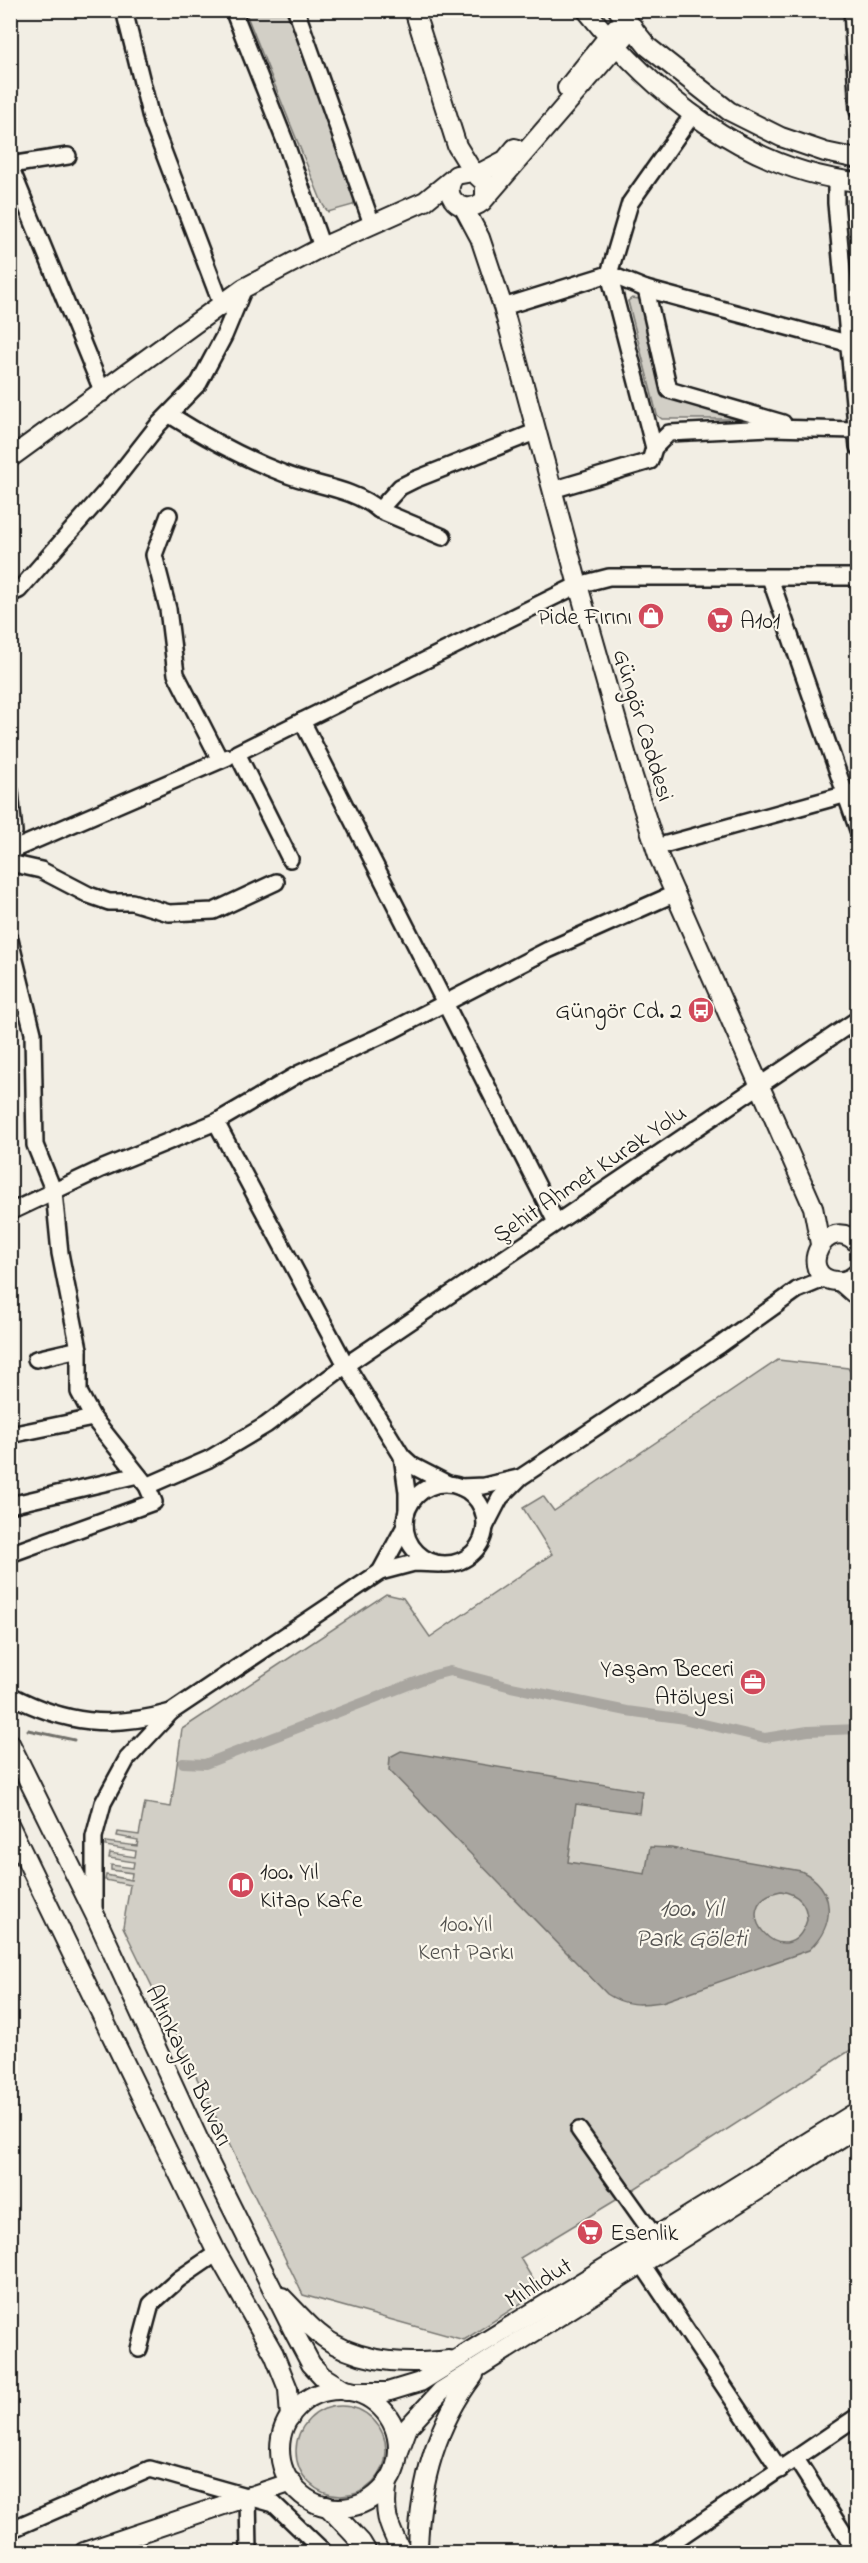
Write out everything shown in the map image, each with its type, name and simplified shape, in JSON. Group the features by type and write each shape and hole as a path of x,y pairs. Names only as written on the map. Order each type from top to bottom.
{"main road":[{"name":"Güngör Caddesi","path":"414,10 465,175"},
{"path":"584,10 643,70 693,114 750,152 836,180 858,182"},
{"path":"584,10 592,64"},
{"path":"425,201 471,208 484,199 612,40 625,19 648,47 729,111 781,137 857,155"},
{"path":"592,64 608,68 643,70"},
{"path":"10,458 103,393 244,288 322,247 425,201 465,175 505,160 574,80 592,64"},
{"name":"Güngör Caddesi","path":"465,175 485,183 480,238"},
{"name":"Güngör Caddesi","path":"465,175 450,196 461,207 480,238 503,307 578,585 656,847 813,1207 821,1273 834,1280"},
{"name":"Güngör Caddesi","path":"813,1207 851,1237"},
{"path":"818,1251 826,1239 851,1237"},
{"path":"834,1280 849,1280 858,1272"},
{"path":"834,1280 858,1297"},
{"name":"Altınkayısı Bulvarı","path":"10,1743 94,1915 208,2160 311,2364 322,2376 351,2392"},
{"path":"10,1826 217,2253 274,2354 288,2389 290,2417"},
{"name":"Mıhlıdut","path":"351,2392 387,2392 407,2387 457,2359 858,2111"},
{"name":"Mıhlıdut","path":"398,2454 408,2427 421,2410 441,2391 858,2127"},
{"path":"272,2288 317,2332 334,2344 352,2352 396,2362 424,2363 457,2359"},
{"path":"418,2553 422,2500 435,2447 455,2401 481,2367"},
{"path":"351,2392 375,2402 389,2416 397,2434 398,2454 388,2481 382,2490 366,2501 347,2507 327,2506 310,2500 285,2472 280,2453 282,2434 290,2417 302,2403 319,2394 351,2392"},
{"path":"388,2481 385,2510 388,2526 402,2553"},
{"path":"84,2553 248,2495 292,2482"},
{"path":"327,2506 361,2542 367,2553"}],"street":[{"path":"124,10 152,122 222,306"},
{"path":"233,10 285,141 322,247"},
{"path":"296,10 372,224"},
{"path":"852,10 858,111"},
{"path":"552,490 651,461 654,448 609,274 630,203 693,114"},
{"path":"68,156 12,172 103,393"},
{"path":"836,180 858,447"},
{"path":"503,307 609,274 646,289 848,342"},
{"path":"10,594 19,590 199,383 224,336 244,288"},
{"path":"646,289 669,390 802,428"},
{"path":"170,415 194,430 284,474 367,499 379,510 443,537"},
{"path":"654,448 669,433 802,428 855,430"},
{"path":"379,510 400,487 535,432"},
{"path":"169,515 154,555 168,609 176,674 220,760"},
{"path":"10,851 237,753 578,585 609,577 858,577"},
{"path":"770,578 850,793 858,830"},
{"path":"302,721 446,1001 556,1222"},
{"path":"237,753 290,859"},
{"path":"10,791 14,832 10,844"},
{"path":"656,847 850,793"},
{"path":"10,863 41,870 99,898 132,902 169,913 214,910 276,882"},
{"path":"10,1212 101,1169 216,1122 300,1073 391,1031 548,950 676,893"},
{"path":"10,940 33,1033 35,1145 54,1192 60,1253 79,1349 79,1392 93,1418 142,1480 154,1502 10,1554"},
{"name":"Şehit Ahmet Kurak Yolu","path":"10,1505 142,1480 209,1459 261,1428 346,1365 858,1019"},
{"path":"216,1122 346,1365 402,1456 413,1466 454,1486 479,1503 485,1527"},
{"path":"797,1290 818,1251"},
{"path":"94,1915 94,1837 103,1803 128,1759 171,1712 380,1572 414,1563 453,1563 466,1558 476,1550 497,1503 521,1477 720,1345 797,1290 834,1280"},
{"path":"36,1359 79,1349"},
{"path":"10,1435 93,1418"},
{"path":"402,1456 407,1492 408,1539 415,1551 426,1560 439,1564"},
{"path":"380,1572 413,1500 424,1491 454,1486 484,1486 521,1477"},
{"path":"10,1695 51,1713 99,1723 127,1723 171,1712"},
{"path":"579,2130 655,2237"},
{"path":"139,2349 151,2304 179,2279 217,2253"},
{"path":"642,2264 780,2470"},
{"path":"658,2553 858,2416"},
{"path":"796,2459 856,2553"},
{"path":"10,2530 150,2469 274,2504 324,2553"},
{"path":"248,2495 249,2553"}],"green space":[{"path":"245,11 286,11 357,194 353,205 328,212 323,205"},
{"path":"847,200 857,201 857,298 848,210"},
{"path":"632,298 647,300 674,392 748,419 662,419 657,415 628,301"},
{"name":"100.Yıl Kent Parkı","path":"778,1360 848,1368 858,1383 857,2046 631,2191 520,2258 540,2291 464,2340 303,2295 123,1927 130,1885 105,1880 106,1875 131,1880 132,1873 111,1870 111,1865 133,1868 134,1862 109,1858 110,1853 135,1857 136,1851 105,1846 106,1842 137,1846 138,1840 117,1836 118,1832 139,1835 145,1803 171,1807 182,1729 386,1594 403,1598 430,1637 552,1554 523,1508 543,1496 554,1511"},
{"path":"341,2406 358,2410 373,2419 382,2434 386,2451 382,2468 373,2483 358,2492 341,2496 324,2492 309,2483 300,2468 296,2451 300,2434 309,2419 324,2410"}],"water":[{"name":"100. Yıl Park Göleti","path":"401,1751 642,1791 639,1813 576,1804 568,1862 645,1874 650,1847 671,1848 801,1871 821,1887 826,1897 828,1918 824,1930 809,1950 662,2002 640,2004 620,2001 607,1994 389,1770 390,1757","holes":["781,1891 797,1897 803,1904 807,1920 798,1937 786,1943 774,1941 764,1933 757,1922 757,1909 764,1898"]}],"waterway":[{"path":"183,1763 205,1764 434,1675 450,1671 511,1687 627,1711 678,1718 765,1738 808,1731 858,1729"},
{"path":"28,1730 74,1740"}],"place":[{"name":"Pide Fırını","path":"651,616"},
{"name":"A101","path":"720,620"},
{"name":"Güngör Cd. 2","path":"701,1010"},
{"name":"Yaşam Beceri Atölyesi","path":"753,1682"},
{"name":"100. Yıl Kitap Kafe","path":"241,1885"},
{"name":"Esenlik","path":"590,2232"}]}
